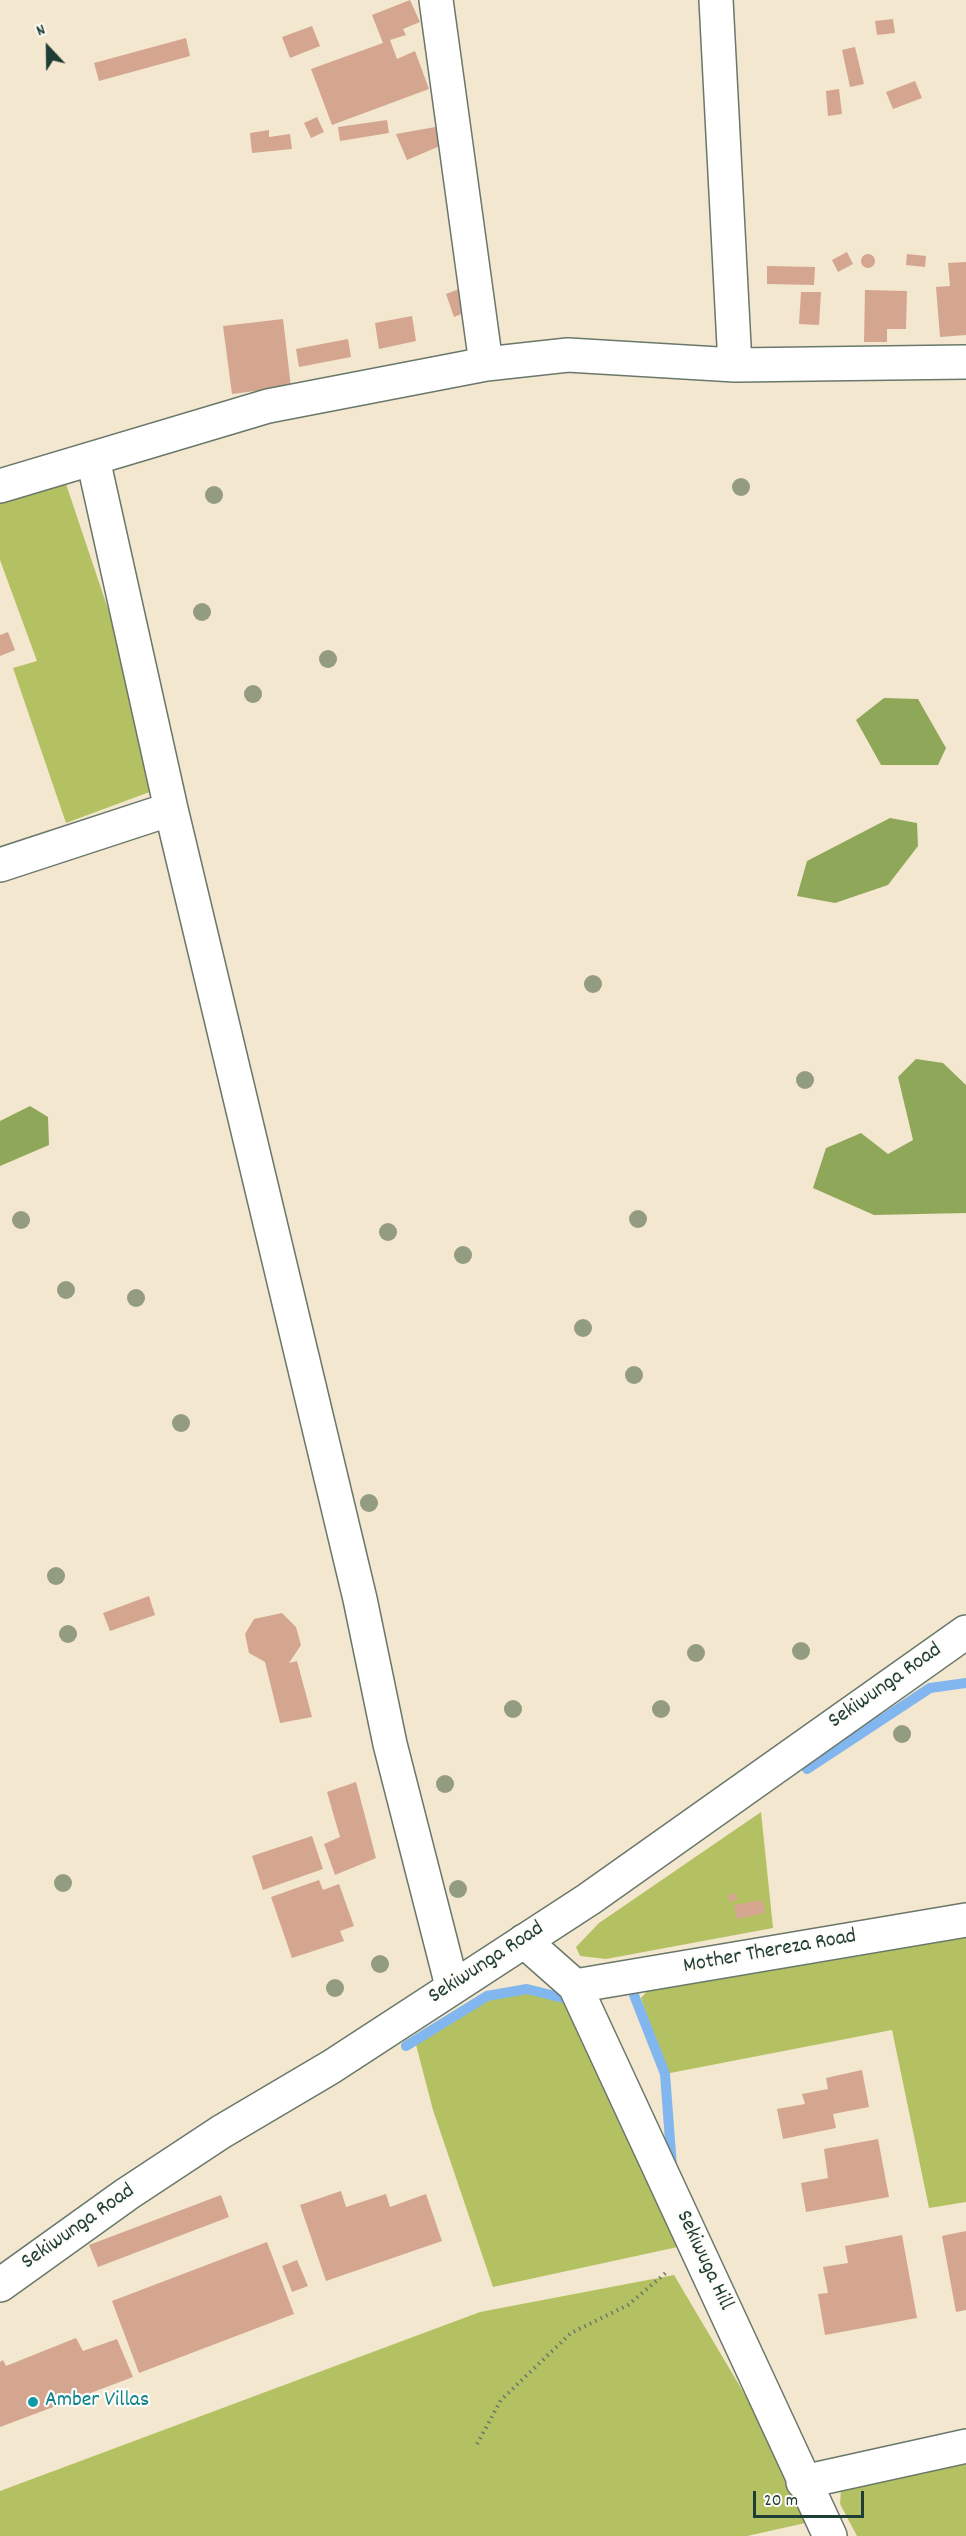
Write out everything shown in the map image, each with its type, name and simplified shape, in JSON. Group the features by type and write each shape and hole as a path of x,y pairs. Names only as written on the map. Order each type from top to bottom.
{"street":[{"path":"436,0 486,364"},
{"path":"716,0 735,365"},
{"path":"0,486 268,406 486,364 568,355 735,365 966,362"},
{"path":"93,459 171,808 357,1588 390,1744 453,1986"},
{"path":"0,865 171,808"},
{"name":"Sekiwunga Road","path":"0,2285 127,2194 221,2132 331,2067 598,1892 966,1632"},
{"name":"Mother Thereza Road","path":"575,1986 966,1920"},
{"path":"524,1941 575,1986"},
{"name":"Sekiwuga Hill","path":"575,1986 830,2536"},
{"path":"803,2482 966,2446"}],"path":[{"path":"477,2445 501,2400 571,2333 628,2305 697,2248"}],"green space":[{"path":"65,481 112,621 155,790 66,823 13,668 37,661 0,560 0,498"},
{"path":"884,698 918,699 946,748 938,765 881,765 856,720"},
{"path":"890,818 917,823 918,846 888,885 835,903 797,896 807,861"},
{"path":"916,1059 943,1063 966,1085 966,1213 874,1215 813,1188 826,1148 861,1133 888,1154 913,1140 898,1077"},
{"path":"30,1106 48,1117 49,1145 0,1166 0,1121"},
{"path":"761,1812 773,1928 606,1959 580,1956 576,1947 599,1923"},
{"path":"966,1932 966,2202 929,2208 892,2030 665,2074 641,1998 657,1980"},
{"path":"527,1989 578,2002 687,2245 493,2287 433,2110 415,2041 487,1996"},
{"path":"674,2275 819,2520 747,2536 0,2536 0,2491 480,2312"},
{"path":"966,2457 966,2536 857,2536 840,2504 841,2489"}],"building":[{"path":"410,0 420,22 403,29 406,35 390,40 397,59 415,51 429,89 332,125 311,69 383,43 372,15"},
{"path":"893,19 895,33 877,35 875,21"},
{"path":"312,26 320,46 290,58 282,37"},
{"path":"186,38 190,56 99,81 94,63"},
{"path":"855,47 864,84 850,87 842,50"},
{"path":"915,81 922,98 893,109 886,92"},
{"path":"839,89 842,114 828,116 826,91"},
{"path":"317,117 324,132 311,138 304,123"},
{"path":"387,120 389,133 340,141 338,127"},
{"path":"441,126 447,143 407,160 396,134"},
{"path":"269,130 269,137 290,134 292,149 252,153 250,133"},
{"path":"847,252 853,264 838,272 832,260"},
{"path":"865,254 871,254 875,261 871,268 865,268 861,264 861,258"},
{"path":"907,254 926,256 925,267 906,265"},
{"path":"966,262 966,335 940,337 936,287 950,286 948,263"},
{"path":"767,266 815,267 814,285 767,284"},
{"path":"464,287 471,310 454,317 446,294"},
{"path":"865,290 907,291 906,329 887,329 887,342 864,342"},
{"path":"801,292 821,292 819,325 799,324"},
{"path":"412,316 416,341 379,349 375,323"},
{"path":"283,319 291,387 256,400 255,391 232,394 223,326"},
{"path":"348,339 351,357 299,367 296,349"},
{"path":"8,632 15,650 0,656 0,635"},
{"path":"149,1596 155,1615 110,1631 103,1613"},
{"path":"282,1613 296,1627 301,1645 289,1663 297,1661 312,1717 280,1723 265,1662 249,1653 245,1634 254,1619"},
{"path":"356,1782 376,1858 335,1875 324,1844 340,1837 327,1792"},
{"path":"312,1836 323,1869 263,1890 252,1856"},
{"path":"319,1880 323,1890 339,1884 354,1926 340,1931 344,1941 292,1958 271,1897"},
{"path":"735,1893 738,1899 731,1902 727,1896"},
{"path":"762,1900 765,1913 737,1919 734,1905"},
{"path":"862,2070 869,2107 833,2114 836,2128 783,2139 777,2109 805,2104 802,2094 828,2089 826,2078"},
{"path":"878,2139 889,2197 806,2212 801,2183 828,2178 824,2149"},
{"path":"341,2191 346,2207 386,2194 390,2207 426,2194 442,2241 326,2281 300,2205"},
{"path":"221,2195 229,2217 98,2267 89,2245"},
{"path":"966,2231 966,2310 956,2312 942,2236"},
{"path":"902,2235 917,2318 825,2335 818,2294 828,2293 823,2267 848,2263 845,2246"},
{"path":"267,2242 294,2314 139,2373 112,2301"},
{"path":"297,2260 308,2286 292,2292 282,2266"},
{"name":"Amber Villas","path":"76,2338 83,2351 117,2339 133,2377 0,2427 0,2362 3,2360 6,2366"}],"waterway":[{"path":"807,1769 930,1688 966,1683"},
{"path":"406,2046 487,1996 527,1989 575,2001"},
{"path":"634,1995 665,2074 672,2167"}],"place":[{"name":"Amber Villas","path":"33,2402"}]}
